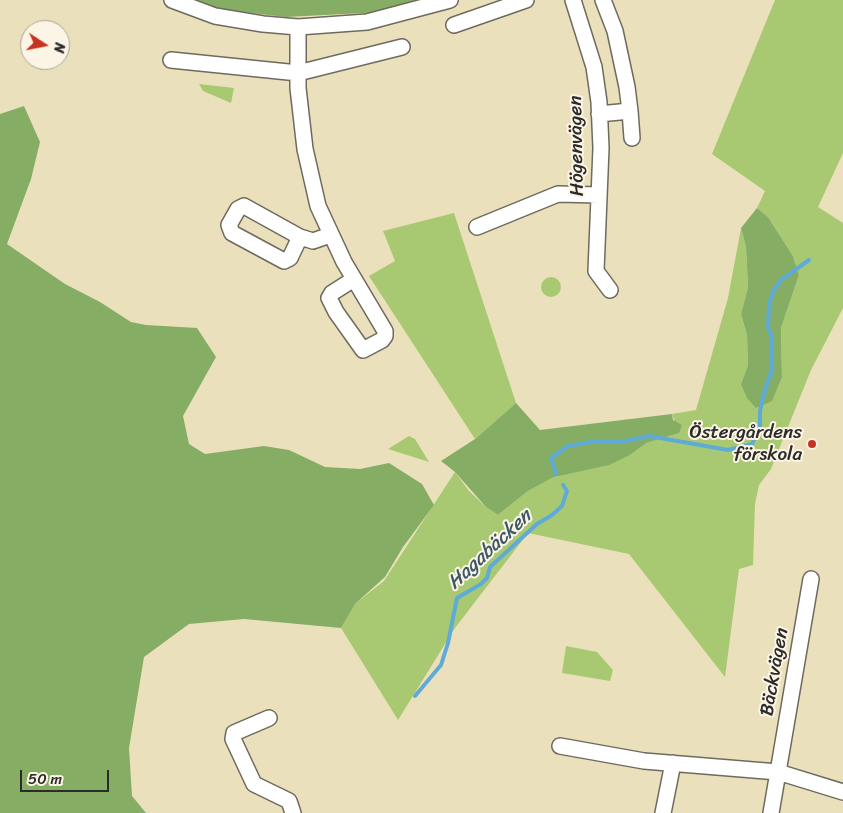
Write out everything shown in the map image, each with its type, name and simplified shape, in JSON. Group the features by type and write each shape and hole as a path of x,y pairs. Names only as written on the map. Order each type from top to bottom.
{"street":[{"path":"172,0 215,16 263,24 298,27 368,22 450,0"},
{"path":"454,25 526,0"},
{"name":"Högenvägen","path":"574,0 594,67 602,148 596,270 610,290"},
{"path":"603,0 615,31 628,87 632,138"},
{"path":"298,27 298,72 305,149 318,206 330,235 354,279"},
{"path":"171,60 298,72 402,47"},
{"path":"599,114 630,111"},
{"path":"477,227 558,194 599,195"},
{"path":"300,237 313,240 330,235"},
{"name":"Bäckvägen","path":"771,813 811,579"},
{"path":"269,718 234,733 233,739 254,784 289,801 293,813"},
{"path":"560,746 616,757 778,772 843,792"},
{"path":"663,813 672,763"}],"green space":[{"path":"194,0 425,0 383,12 286,17 216,9"},
{"path":"775,0 843,0 843,153 818,207 843,223 843,308 811,370 771,469 759,485 755,504 753,565 739,569 725,677 629,554 528,533 455,628 398,720 341,628 356,603 384,581 455,472 469,491 498,515 528,491 554,477 630,455 645,443 679,433 672,414 696,410 728,298 741,228 746,247 748,287 741,314 747,335 748,365 741,384 782,377 781,328 799,275 793,256 768,217 757,208 765,191 712,154"},
{"path":"199,84 234,88 231,103 203,91"},
{"path":"24,106 40,142 31,179 7,244 65,284 100,302 131,322 146,325 197,328 216,357 183,416 189,444 205,454 264,446 289,450 325,467 360,469 389,463 422,484 434,505 403,547 385,577 356,603 341,628 244,619 189,624 144,657 129,748 132,796 146,813 0,813 0,114"},
{"path":"757,208 768,217 793,256 799,275 781,328 782,377 772,401 756,408 747,398 741,384 748,365 747,335 741,314 748,287 746,247 741,228"},
{"path":"454,213 516,403 475,439 369,276 395,261 383,231"},
{"path":"551,277 558,280 561,287 558,294 551,297 544,294 541,287 544,280"},
{"path":"516,403 540,430 672,414 673,420 682,425 679,433 646,443 630,455 609,465 554,477 528,491 498,515 486,507 455,472 441,461 475,439"},
{"path":"409,436 415,439 429,462 388,449"},
{"path":"566,646 597,652 613,670 610,681 562,673"}],"waterway":[{"name":"Hagabäcken","path":"556,474 551,458 568,446 596,441 625,441 649,436 728,450 752,444 760,426 763,396 771,372 772,337 768,328 769,305 773,291 781,280 809,260"},
{"name":"Hagabäcken","path":"415,696 441,665 448,643 457,598 481,584 487,578 490,567 537,524 562,506 567,491 563,485"}],"place":[{"name":"Östergårdens förskola","path":"812,444"}]}
